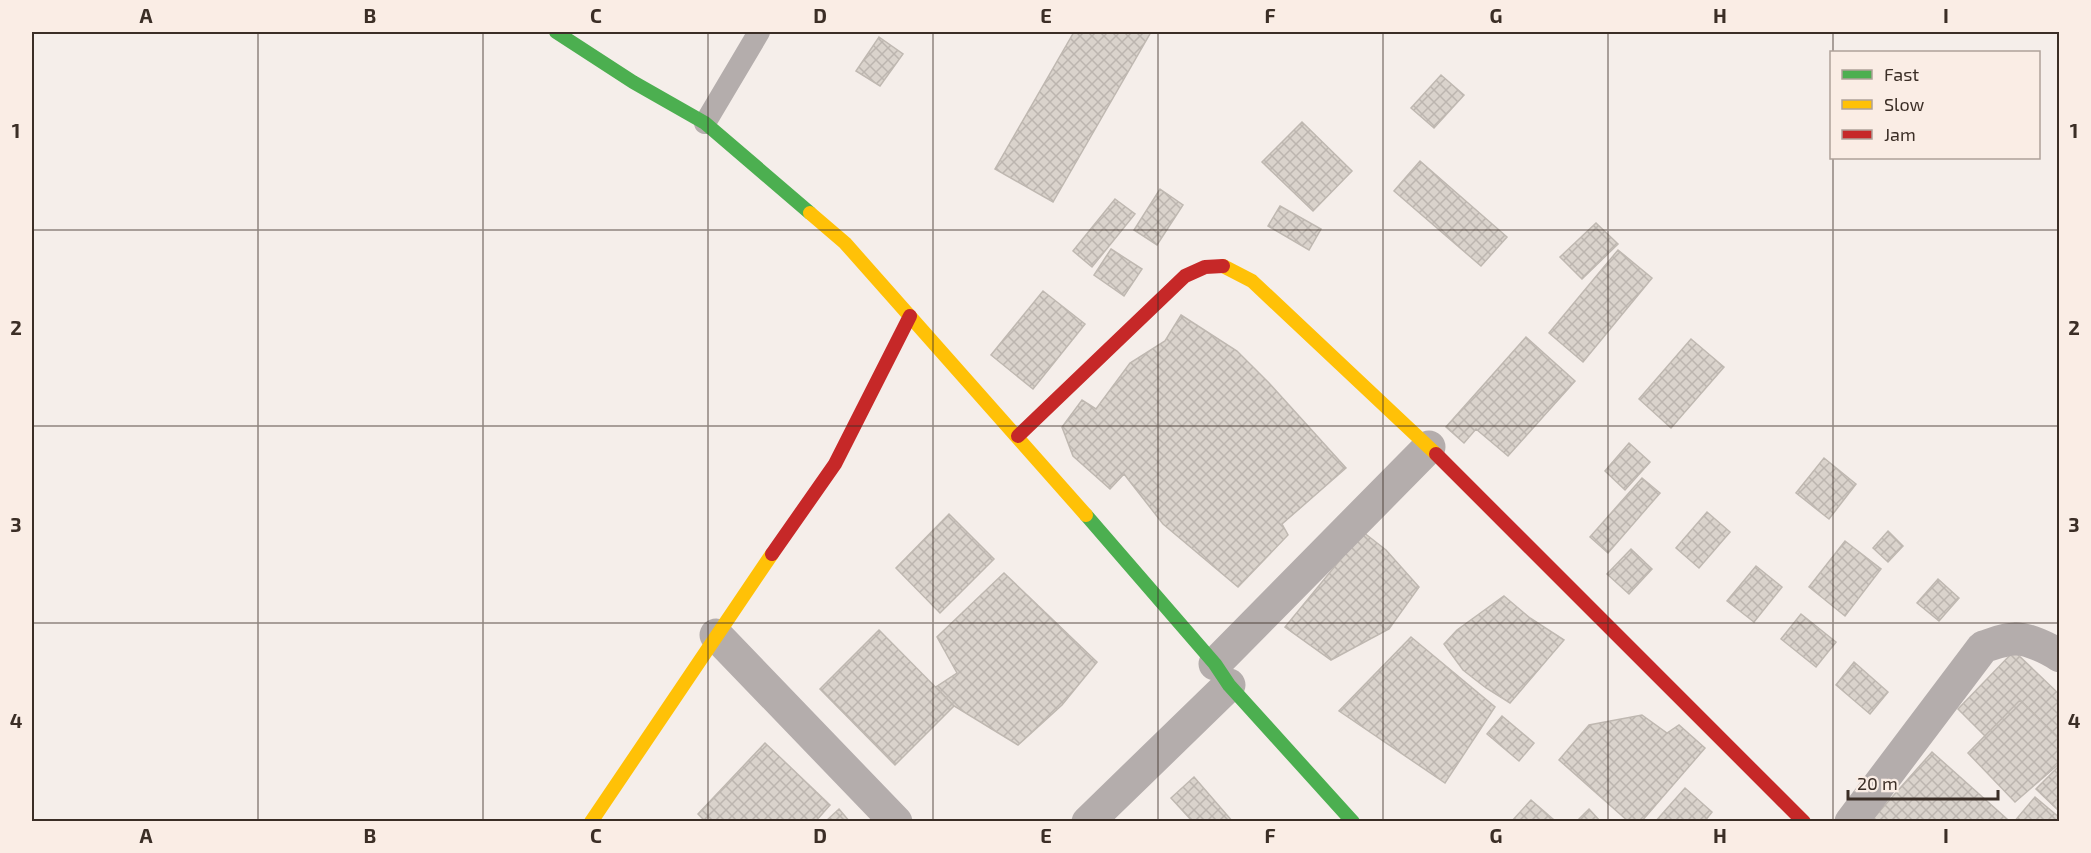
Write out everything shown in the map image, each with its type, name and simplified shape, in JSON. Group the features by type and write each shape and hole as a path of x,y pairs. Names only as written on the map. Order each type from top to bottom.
{"street":[{"path":"556,32 633,82 705,123 845,243 1018,436 1222,675 1353,822"},
{"path":"1018,436 1185,276 1205,265 1226,264 1252,280 1429,447 1804,822"},
{"path":"591,822 716,635 835,464 910,316"},
{"path":"1088,822 1429,447"},
{"path":"716,635 896,822"},
{"path":"1851,822 1983,647 2017,638 2051,650 2060,656"}],"lane":[{"path":"705,123 759,32"}],"building":[{"path":"1074,32 1151,32 1053,202 995,169"},
{"path":"879,37 903,54 880,86 856,71"},
{"path":"1441,75 1464,95 1434,128 1411,108"},
{"path":"1302,122 1352,171 1313,211 1262,162"},
{"path":"1420,161 1507,237 1481,266 1394,191"},
{"path":"1160,189 1183,205 1157,245 1134,230"},
{"path":"1115,199 1135,214 1092,267 1073,251"},
{"path":"1280,206 1321,229 1309,250 1268,226"},
{"path":"1596,223 1618,244 1582,279 1560,257"},
{"path":"1111,249 1142,269 1124,296 1094,275"},
{"path":"1618,250 1652,278 1583,362 1549,333"},
{"path":"1043,291 1085,324 1033,389 991,355"},
{"path":"1181,315 1237,351 1346,468 1282,524 1288,535 1238,587 1163,524 1124,474 1110,489 1073,456 1062,427 1082,400 1096,409 1130,363 1165,341"},
{"path":"1526,337 1575,381 1508,456 1476,429 1464,443 1446,427"},
{"path":"1691,339 1724,367 1671,428 1639,399"},
{"path":"1629,443 1650,462 1625,490 1605,471"},
{"path":"1824,458 1856,484 1829,519 1796,493"},
{"path":"1642,478 1660,493 1608,553 1590,537"},
{"path":"1707,512 1730,532 1699,568 1676,548"},
{"path":"949,514 994,559 940,613 896,568"},
{"path":"1888,531 1903,546 1888,562 1873,548"},
{"path":"1363,532 1386,550 1419,587 1389,629 1331,660 1285,627"},
{"path":"1845,541 1881,569 1845,616 1809,587"},
{"path":"1631,549 1652,569 1629,594 1607,574"},
{"path":"1756,566 1782,587 1754,622 1727,601"},
{"path":"1004,573 1097,662 1062,705 1018,745 954,706 936,687 957,673 937,637"},
{"path":"1938,579 1959,598 1939,621 1917,603"},
{"path":"1504,596 1530,618 1564,640 1510,703 1463,670 1444,644 1457,630"},
{"path":"1801,614 1836,642 1816,667 1781,639"},
{"path":"879,630 954,706 895,765 820,689"},
{"path":"1411,637 1495,707 1445,783 1339,711"},
{"path":"2014,651 2060,695 2060,739 2020,700 1985,736 1958,709"},
{"path":"1854,662 1888,692 1870,714 1836,685"},
{"path":"2020,700 2060,739 2060,763 2015,802 1968,753"},
{"path":"1642,715 1667,733 1679,725 1705,748 1641,822 1629,822 1559,760 1589,725"},
{"path":"1502,716 1534,743 1519,761 1487,734"},
{"path":"765,743 830,805 815,822 706,822 698,814"},
{"path":"1932,752 2007,819 2004,822 1870,822"},
{"path":"2060,765 2060,812 2036,789"},
{"path":"1194,777 1233,822 1193,822 1171,798"},
{"path":"1685,788 1712,812 1704,822 1655,822"},
{"path":"2035,797 2060,818 2060,822 2014,822"},
{"path":"1531,800 1554,820 1553,822 1511,822"},
{"path":"839,809 850,822 825,822"},
{"path":"1589,809 1601,822 1576,822"}],"traffic: fast":[{"path":"556,32 633,82 705,123 810,213"},
{"path":"1086,515 1215,664 1229,685 1353,822"}],"traffic: slow":[{"path":"810,213 845,243 1086,515"},
{"path":"1223,266 1252,281 1436,454"},
{"path":"591,822 772,554"}],"traffic: jam":[{"path":"1018,436 1185,276 1205,267 1223,266"},
{"path":"772,554 835,464 910,316"},
{"path":"1436,454 1804,822"}]}
